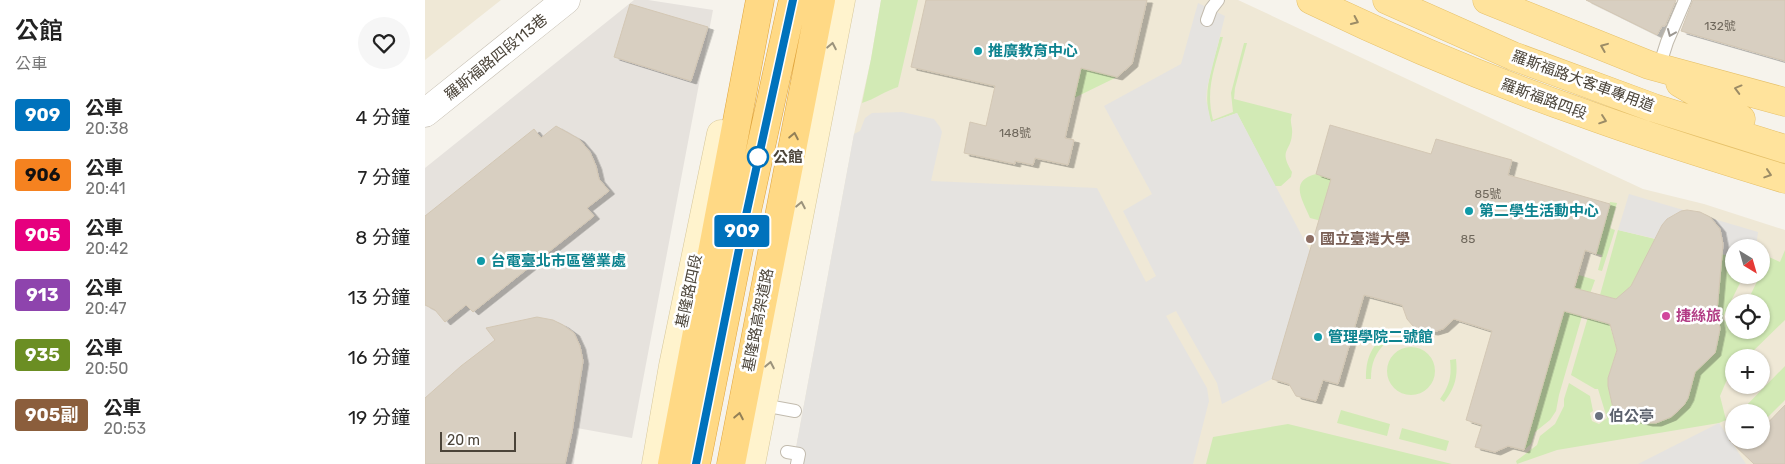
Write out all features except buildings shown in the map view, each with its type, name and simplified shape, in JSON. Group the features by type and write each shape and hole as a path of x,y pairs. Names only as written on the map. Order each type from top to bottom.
{"highway":[{"path":"672,464 709,260 760,0"},
{"path":"697,455 743,229 793,0"},
{"name":"基隆路高架道路","path":"731,464 821,0"}],"main road":[{"name":"基隆路四段","path":"656,464 673,366 748,0"},
{"path":"751,464 841,0"},
{"name":"羅斯福路四段","path":"1311,0 1418,49 1496,81 1671,144 1785,179"},
{"name":"羅斯福路大客車專用道","path":"1387,0 1513,56 1654,108 1785,149"},
{"name":"羅斯福路大客車專用道","path":"1416,0 1474,27 1705,108 1785,132"},
{"path":"1487,0 1654,66 1785,102"},
{"name":"羅斯福路大客車專用道","path":"1654,66 1741,119"},
{"path":"1671,144 1785,153"}],"street":[{"name":"羅斯福路四段113巷","path":"425,114 566,0"}],"lane":[{"path":"1207,20 1211,9 1218,0"},
{"path":"1654,66 1667,42 1685,0"},
{"path":"762,405 795,411"},
{"path":"787,452 799,454 797,464"}],"shaded area":[{"path":"425,0 501,0 425,60"},
{"path":"634,0 648,0 713,10 632,438 577,428 574,464 425,464 425,168"},
{"name":"國立臺灣大學","path":"881,0 1238,0 1643,189 1704,204 1785,230 1785,464 793,464 854,134 871,59"},
{"path":"1198,3 1225,16 1207,88 1206,99 1211,122 1237,113 1310,251 1272,379 1222,404 1217,383 1176,311 1166,316 1207,388 1209,401 1193,464 793,464 854,134 860,131 865,118 872,113 902,112 934,119 942,132 931,181 1097,188 1146,282 1156,276 1123,211 1152,194 1104,106 1181,64"},
{"path":"1629,194 1758,232 1757,239 1725,239 1725,255 1618,230"},
{"path":"1719,423 1725,432 1725,449 1736,449 1746,464 1638,464"}],"green space":[{"path":"881,0 918,0 898,87 862,103 871,59"},
{"path":"1220,37 1223,37 1214,68 1210,98 1213,120 1233,112 1231,93 1244,43 1247,43 1235,88 1234,99 1292,114 1291,140 1286,151 1286,159 1292,172 1291,177 1281,186 1275,186 1237,113 1211,122 1207,100 1209,79"},
{"path":"1081,68 1117,77 1074,98"},
{"path":"1316,174 1331,179 1342,194 1333,224 1310,218 1301,198 1300,186 1303,181"},
{"path":"1610,202 1617,203 1610,228 1615,230 1602,271 1598,270 1602,255 1596,254"},
{"path":"1618,230 1655,239 1631,286 1619,300 1600,295"},
{"path":"1785,250 1785,320 1770,335 1770,294 1751,294 1756,284 1770,284 1770,257 1780,262"},
{"path":"1722,254 1725,255 1725,284 1740,284 1734,294 1725,294 1725,313 1722,319 1725,320 1725,339 1765,339 1755,349 1725,349 1725,384 1720,396 1725,420 1557,450 1517,464 1516,461 1537,445 1540,436 1555,424 1564,406 1569,383 1590,396 1593,411 1590,413 1592,421 1599,424 1607,418 1598,389 1571,375 1588,317 1605,309 1617,350 1608,378 1631,419 1647,423 1656,423 1678,412 1688,398 1695,372 1708,360 1717,345 1720,329 1717,311"},
{"path":"1579,275 1595,280 1582,316 1556,411 1550,420 1535,432 1531,444 1524,450 1564,311 1572,298"},
{"path":"1382,337 1386,342 1374,359 1371,379 1366,379 1369,357"},
{"path":"1406,347 1416,347 1428,354 1435,366 1435,376 1428,388 1416,395 1406,395 1398,391 1391,384 1387,376 1387,366 1391,358 1398,351"},
{"path":"1456,359 1457,371 1455,382 1444,402 1440,399 1449,381 1451,371 1450,360"},
{"path":"1785,366 1785,400 1770,415 1770,404 1748,404 1758,394 1770,394 1770,381"},
{"path":"1341,410 1390,424 1387,436 1337,423"},
{"path":"1288,424 1452,464 1206,464 1213,437"},
{"path":"1402,428 1449,441 1446,451 1399,439"}],"bus line":[{"name":"909","path":"696,464 743,229 793,0"}],"place":[{"name":"推廣教育中心","path":"978,51"},
{"name":"公館","path":"758,157"},
{"name":"第二學生活動中心","path":"1469,211"},
{"name":"國立臺灣大學","path":"1310,239"},
{"name":"台電臺北市區營業處","path":"481,261"},
{"name":"捷絲旅","path":"1666,316"},
{"name":"管理學院二號館","path":"1318,337"},
{"name":"伯公亭","path":"1599,416"}]}
